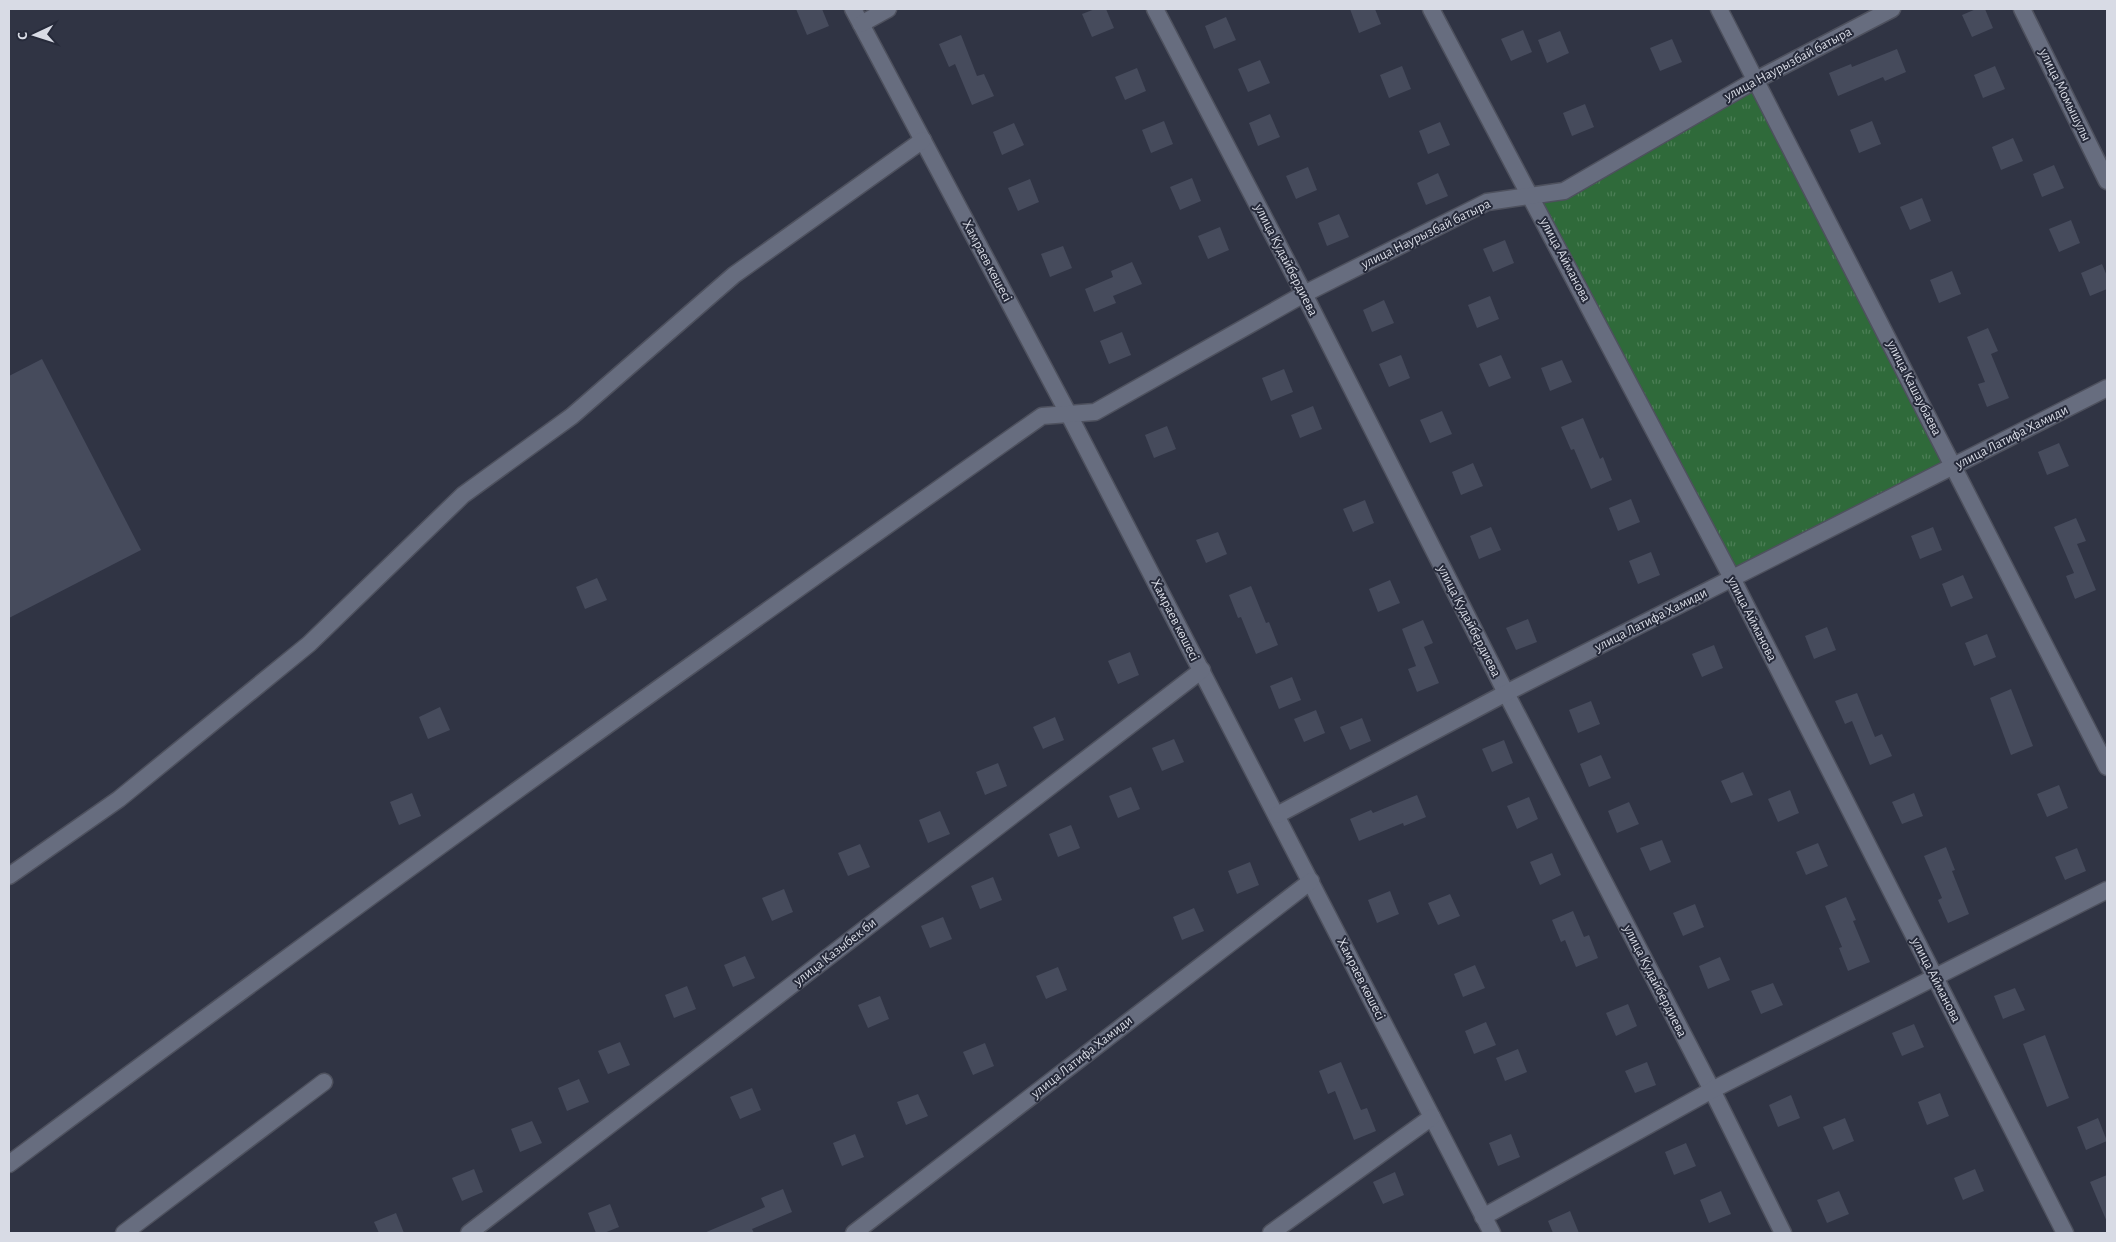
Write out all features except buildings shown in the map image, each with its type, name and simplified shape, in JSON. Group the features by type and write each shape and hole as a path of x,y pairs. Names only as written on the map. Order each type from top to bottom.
{"street":[{"name":"Хамраев көшесі","path":"853,9 1068,413 1492,1233"},
{"path":"861,24 888,9"},
{"name":"улица Кудайбердиева","path":"1155,9 1304,294 1506,693 1712,1090 1783,1233"},
{"name":"улица Айманова","path":"1431,9 1732,578 2065,1233"},
{"name":"улица Кашаубаева","path":"1719,9 2107,767"},
{"name":"улица Наурызбай батыра","path":"9,1164 262,974 734,633 1042,416 1096,412 1304,294 1487,202 1564,191 1754,80 1892,9"},
{"name":"улица Момышулы","path":"2022,9 2107,181"},
{"path":"9,876 119,799 309,644 463,495 572,416 734,275 923,140"},
{"name":"улица Латифа Хамиди","path":"1277,815 1506,693 1955,467 2107,388"},
{"name":"улица Казыбек би","path":"469,1233 1202,670"},
{"name":"улица Латифа Хамиди","path":"854,1233 1311,881"},
{"path":"1484,1217 1712,1090 1935,979 2107,890"},
{"path":"124,1233 324,1082"},
{"path":"1270,1233 1432,1117"}],"green space":[{"path":"1754,81 1955,467 1732,578 1531,196 1564,191"}]}
